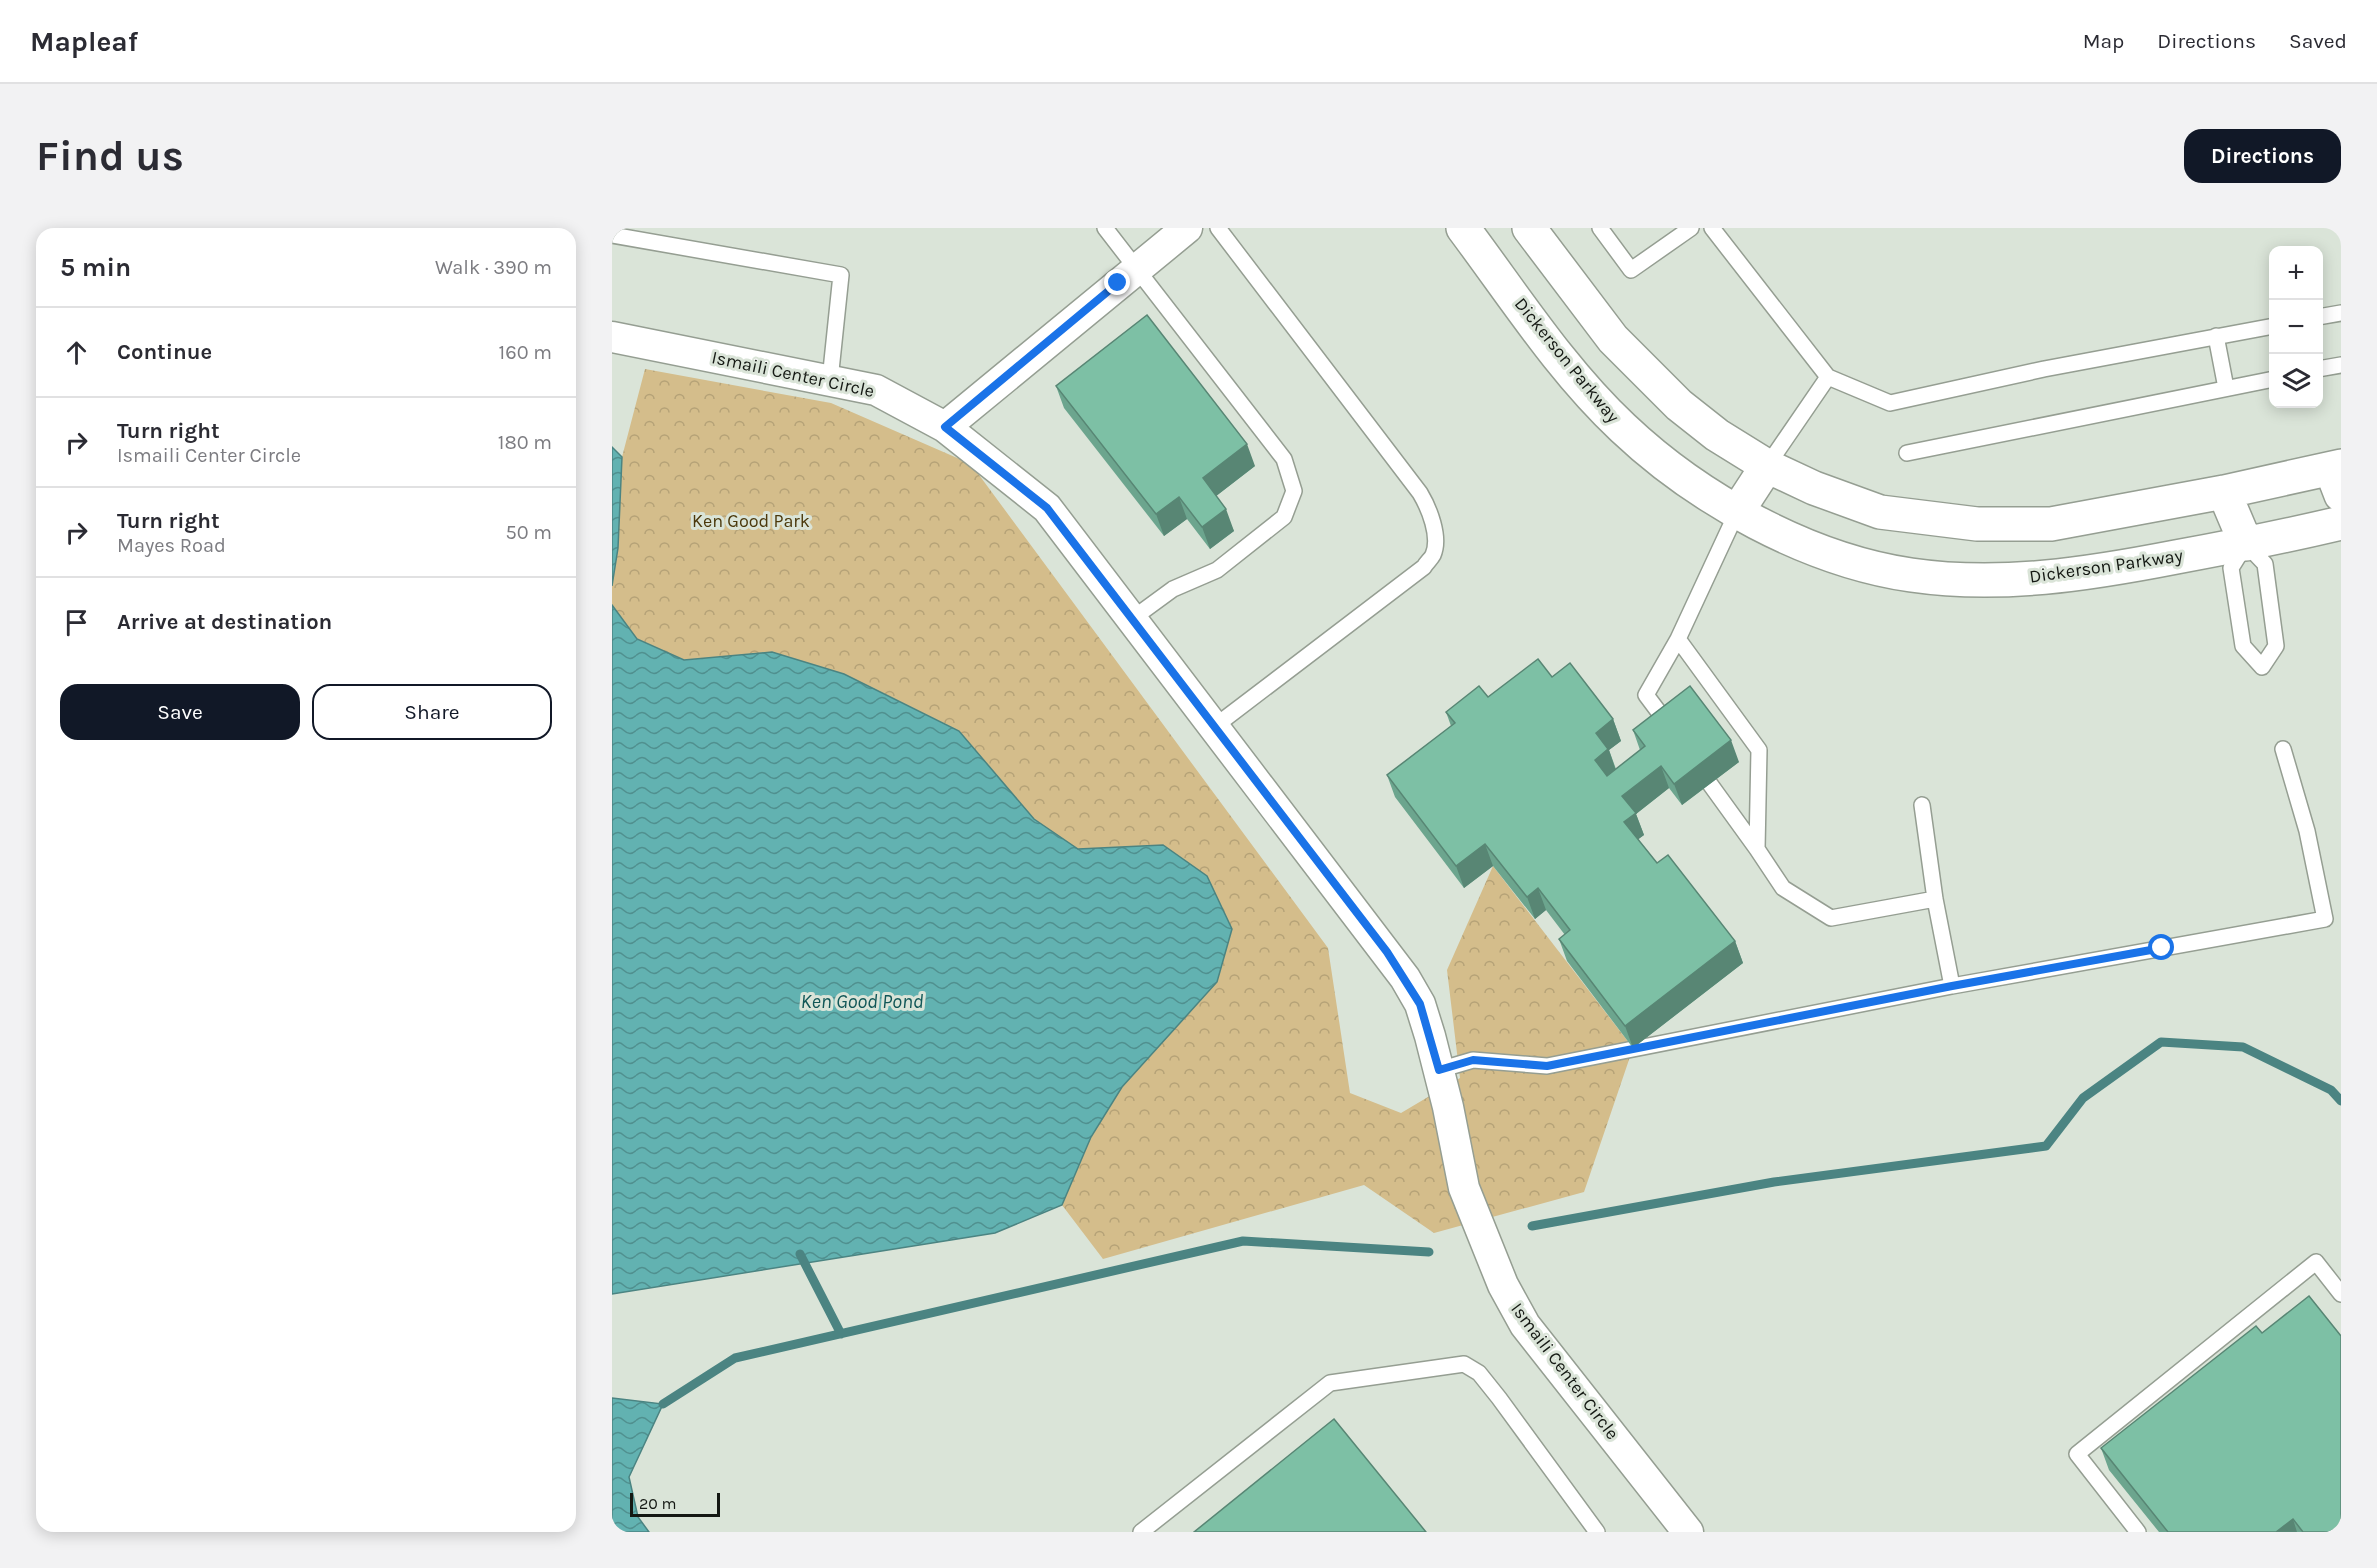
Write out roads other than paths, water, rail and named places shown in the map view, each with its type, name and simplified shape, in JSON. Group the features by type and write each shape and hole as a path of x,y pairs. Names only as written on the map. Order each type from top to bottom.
{"street":[{"path":"945,427 1187,228"},
{"name":"Dickerson Parkway","path":"1463,228 1563,361 1622,428 1676,471 1737,512 1824,553 1910,575 1980,580 2057,577 2246,544 2341,523"},
{"path":"1529,228 1613,339 1679,405 1717,435 1767,466 1814,488 1880,512 1977,524 2051,524 2224,492 2338,477"},
{"name":"Ismaili Center Circle","path":"612,338 876,390 945,427 1047,508 1405,978 1420,1004 1439,1070 1464,1188 1503,1285 1525,1325 1688,1532"},
{"path":"1737,512 1767,466"},
{"path":"2224,492 2246,544"}],"lane":[{"path":"1105,228 1284,459 1294,491 1284,517 1267,531 1217,570 1173,589 1132,619"},
{"path":"1214,727 1424,567 1434,554 1429,508 1420,493 1218,228"},
{"path":"1600,228 1630,270 1691,228"},
{"path":"1712,228 1828,377 1890,403 2044,369 2269,327"},
{"path":"612,235 841,275 830,380"},
{"path":"2323,316 2341,313"},
{"path":"2216,336 2226,388"},
{"path":"2323,368 2341,365"},
{"path":"1767,466 1828,377"},
{"path":"1907,453 2269,380"},
{"path":"1671,729 1646,695 1678,639 1737,512"},
{"path":"2246,544 2265,564 2276,646 2262,667 2243,646 2231,568 2246,544"},
{"path":"1678,639 1759,750 1757,849"},
{"path":"1439,1070 1473,1060 1547,1066 1952,986 2325,919 2307,831 2283,749"},
{"path":"1710,784 1783,888 1831,918 1935,899"},
{"path":"1922,805 1935,899 1952,986"},
{"path":"2138,1532 2077,1454 2316,1262 2341,1294"},
{"path":"1141,1532 1330,1383 1464,1364 1479,1373 1499,1398 1597,1532"}],"water":[{"path":"612,447 622,457 618,548 612,586"},
{"name":"Ken Good Pond","path":"612,605 637,639 684,660 772,652 844,674 959,731 1034,819 1078,849 1163,845 1207,876 1232,929 1217,982 1122,1087 1091,1137 1062,1205 995,1233 612,1294"},
{"path":"612,1398 663,1404 629,1477 638,1517 649,1532 612,1532"}],"waterway":[{"path":"1532,1226 1774,1182 2046,1146 2083,1098 2161,1042 2243,1047 2331,1090 2341,1101"},
{"path":"663,1404 735,1358 1243,1241 1429,1252"},
{"path":"800,1254 841,1334"}],"park label":[{"name":"Ken Good Park","path":"751,521"}]}
